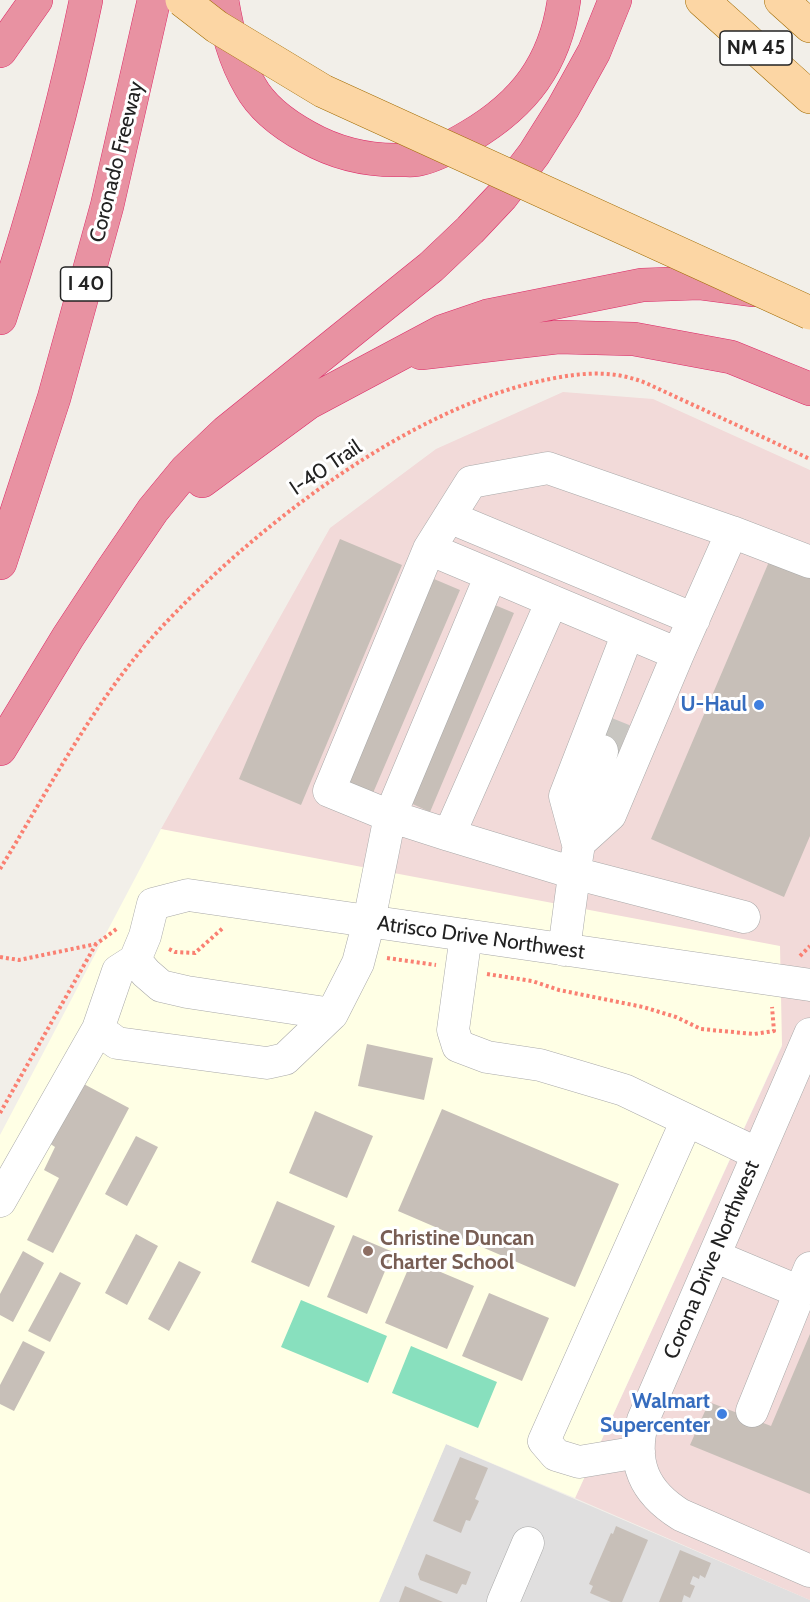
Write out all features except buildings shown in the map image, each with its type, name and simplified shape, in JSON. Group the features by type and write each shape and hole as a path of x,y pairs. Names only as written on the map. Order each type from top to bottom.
{"highway":[{"path":"0,51 36,0"},
{"path":"0,318 30,225 86,0"},
{"name":"Coronado Freeway","path":"0,563 54,398 107,206 154,0"},
{"path":"222,0 233,52 250,88 273,114 299,133 327,149 357,157 420,160 455,145 490,124 515,103 535,80 549,54 560,25 564,0"},
{"path":"0,749 68,637 153,510 186,470 235,425 431,267 502,196 534,154 563,108 594,52 615,0"},
{"path":"128,548 180,497 308,403 443,331 487,316 642,285 699,283 810,297"},
{"path":"396,356 558,337 634,339 731,357 810,389"}],"main road":[{"path":"182,0 217,27 323,91 810,313"},
{"name":"NM 45","path":"702,0 810,97"},
{"name":"NM 45","path":"782,0 810,26"}],"street":[{"path":"744,917 576,858 449,835 390,816 329,790 429,549 471,482 548,468 732,532 810,562"},
{"path":"449,517 694,619"},
{"path":"576,858 610,814 732,532"},
{"path":"429,549 678,654"},
{"path":"98,1029 117,1043 267,1063 285,1059 332,1014 358,963 369,921 390,816 491,575"},
{"path":"449,835 552,601"},
{"path":"615,719 638,637"},
{"path":"576,858 565,796 638,637"},
{"path":"564,950 576,858 593,776 603,749"},
{"name":"Atrisco Drive Northwest","path":"153,904 188,895 810,986"},
{"path":"0,1201 98,1029 118,971 135,960 145,936 153,904"},
{"path":"466,936 453,1030 458,1046 487,1057 540,1065 624,1090 758,1154"},
{"path":"135,960 161,986 332,1014"},
{"name":"Corona Drive Northwest","path":"810,1034 643,1420 638,1437 645,1479 653,1493 666,1506 681,1515 810,1571"},
{"path":"639,1452 579,1462 556,1455 544,1441 687,1120"},
{"path":"714,1256 805,1280 752,1411"},
{"path":"503,1602 528,1542"}],"path":[{"name":"I-40 Trail","path":"0,869 70,751 104,701 157,632 218,571 268,528 389,444 434,420 467,404 500,392 572,374 594,372 635,378 810,459"},
{"path":"0,957 19,960 96,944 153,904"},
{"path":"0,1113 96,944"}],"shaded area":[{"path":"563,392 653,399 810,470 810,1600 575,1498 782,1046 161,829 330,528 436,449"},
{"path":"161,829 780,946 782,1045 575,1498 446,1444 379,1602 0,1602 0,1135"},
{"path":"446,1444 810,1600 810,1602 379,1602"}],"green space":[{"path":"301,1300 387,1336 368,1383 281,1347"},
{"path":"411,1346 497,1382 478,1428 392,1393"}],"tunnel":[{"path":"603,749 615,719"}],"place":[{"name":"U-Haul","path":"759,705"},
{"name":"Christine Duncan Charter School","path":"368,1251"},
{"name":"Walmart Supercenter","path":"722,1414"}]}
